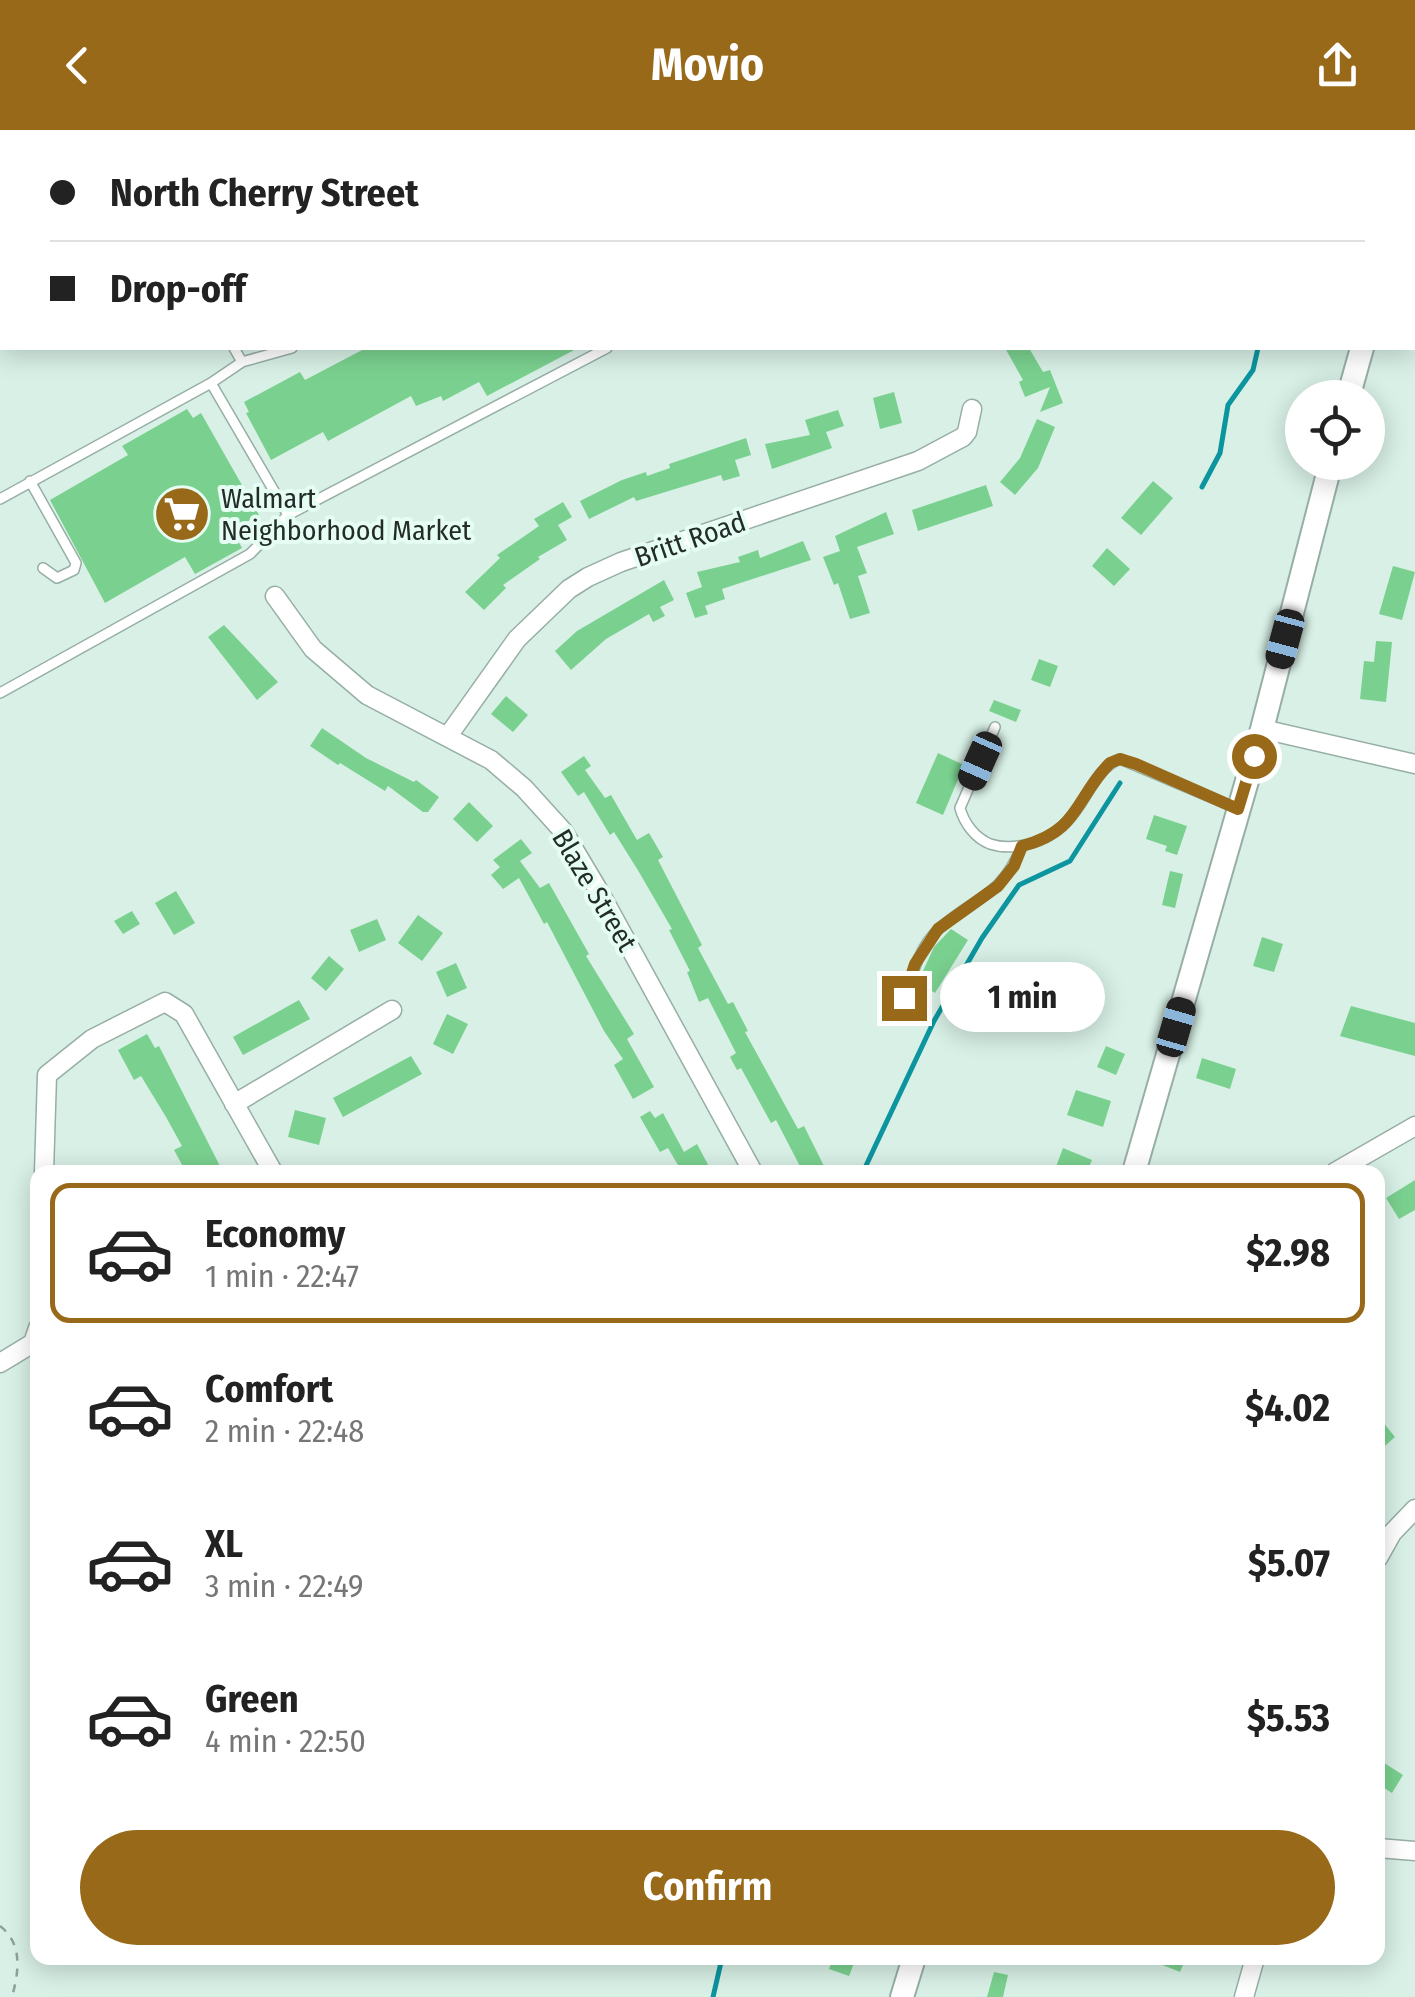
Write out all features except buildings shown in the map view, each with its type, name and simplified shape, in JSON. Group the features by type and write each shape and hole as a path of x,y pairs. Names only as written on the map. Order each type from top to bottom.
{"street":[{"path":"1353,380 1361,350"},
{"name":"Britt Road","path":"448,736 517,639 569,588 621,562 918,462 962,437 967,432 972,409"},
{"path":"1136,1165 1262,729 1327,480"},
{"name":"Blaze Street","path":"275,596 313,648 367,695 491,760 524,788 562,831 620,928 749,1165"},
{"path":"1262,729 1415,764"},
{"path":"44,1165 47,1075 92,1039 165,1002 184,1014 269,1165"},
{"path":"234,1104 392,1010"},
{"path":"1347,1165 1415,1126"},
{"path":"0,1363 30,1346"},
{"path":"1385,1546 1415,1509"},
{"path":"1385,1849 1415,1851"},
{"path":"902,1997 912,1965"},
{"path":"1244,1997 1253,1965"}],"lane":[{"path":"235,350 242,362"},
{"path":"0,498 242,362 285,350"},
{"path":"0,692 250,554 288,515 603,350"},
{"path":"211,382 288,515"},
{"path":"30,481 76,563 74,570 57,578 43,568"},
{"path":"995,727 960,808 978,836 990,844 1022,846 1053,834 1068,823 1103,770 1120,759 1238,809"},
{"path":"904,998 915,964 938,929 998,886 1014,866 1022,846"}],"path":[{"path":"0,1926 17,1950 12,1997"}],"waterway":[{"path":"1202,487 1220,453 1228,405 1253,370 1258,350"},
{"path":"866,1165 934,1021 982,938 1019,885 1070,861 1120,783"},
{"path":"713,1997 720,1965"}],"place":[{"name":"Walmart Neighborhood Market","path":"182,514"}],"route":[{"path":"904,998 915,964 938,929 998,886 1014,866 1022,846 1053,834 1068,823 1110,763 1120,759 1136,764 1238,809 1254,756"}]}
